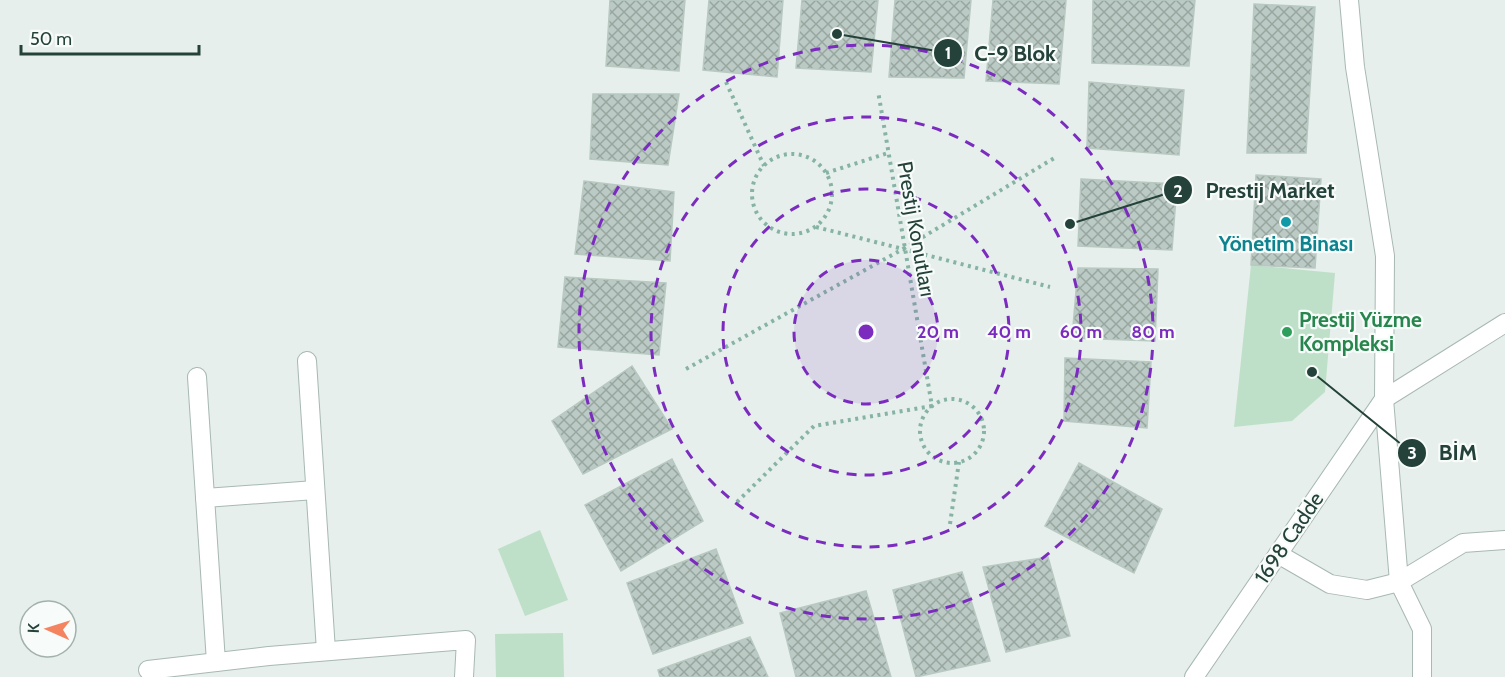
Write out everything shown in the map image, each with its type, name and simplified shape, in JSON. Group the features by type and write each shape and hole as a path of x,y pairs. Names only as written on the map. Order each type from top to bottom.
{"street":[{"path":"1349,5 1355,67 1385,256 1384,399 1399,582 1422,629 1422,677"},
{"path":"1384,399 1505,323"},
{"path":"307,361 326,651"},
{"path":"197,376 216,662"},
{"name":"1698 Cadde","path":"1194,677 1384,399"},
{"path":"205,498 315,490"},
{"path":"1278,555 1330,584 1367,590 1399,582 1463,543 1505,540"},
{"path":"148,670 326,651 466,640 464,677"}],"path":[{"path":"726,82 764,166"},
{"name":"Prestij Konutları","path":"878,91 903,249 932,406"},
{"path":"826,173 888,153"},
{"path":"801,155 813,160 826,173 832,192 831,205 816,227 790,234 766,225 753,202 756,176 764,166 775,158 801,155"},
{"path":"686,369 903,249 1056,157"},
{"path":"816,227 1050,287"},
{"path":"737,502 814,426 932,406 941,401 962,400 979,413 983,422 982,443 977,452 959,462 938,460 924,445 921,424 932,406"},
{"path":"950,524 959,462"}],"green space":[{"name":"Prestij Yüzme Kompleksi","path":"1251,265 1335,273 1325,392 1292,421 1234,427"},
{"path":"540,530 568,600 525,616 498,549"},
{"path":"563,633 564,677 496,677 495,634"}],"building":[{"path":"610,0 685,0 679,71 606,66"},
{"path":"709,0 783,0 777,77 703,70"},
{"path":"802,0 878,0 871,72 796,68"},
{"path":"895,0 971,0 964,78 889,77"},
{"path":"993,0 1066,0 1059,84 986,81"},
{"path":"1093,0 1195,0 1189,66 1092,63"},
{"path":"1254,4 1315,7 1306,153 1247,153"},
{"path":"1089,82 1184,90 1179,155 1087,148"},
{"path":"593,94 679,94 668,165 590,159"},
{"name":"Yönetim Binası","path":"1256,175 1321,179 1315,268 1251,265"},
{"path":"1081,179 1177,184 1172,250 1078,246"},
{"path":"584,181 674,192 670,261 575,254"},
{"path":"1078,268 1158,269 1155,341 1072,338"},
{"path":"565,277 666,283 659,355 558,347"},
{"path":"1065,358 1151,362 1147,428 1064,421"},
{"path":"632,366 672,429 583,474 552,421"},
{"path":"672,459 703,521 621,571 585,505"},
{"path":"1079,463 1162,509 1134,573 1045,526"},
{"path":"716,549 743,623 653,654 627,583"},
{"path":"1048,557 1070,636 1006,652 983,567"},
{"path":"962,572 990,661 916,677 893,590"},
{"path":"866,591 891,677 796,677 780,613"},
{"path":"750,637 768,677 660,677 658,670"}],"place":[{"name":"C-9 Blok","path":"837,34"},
{"name":"Yönetim Binası","path":"1286,222"},
{"name":"Prestij Market","path":"1070,224"},
{"name":"Prestij Yüzme Kompleksi","path":"1287,332"},
{"name":"BİM","path":"1312,372"}]}
